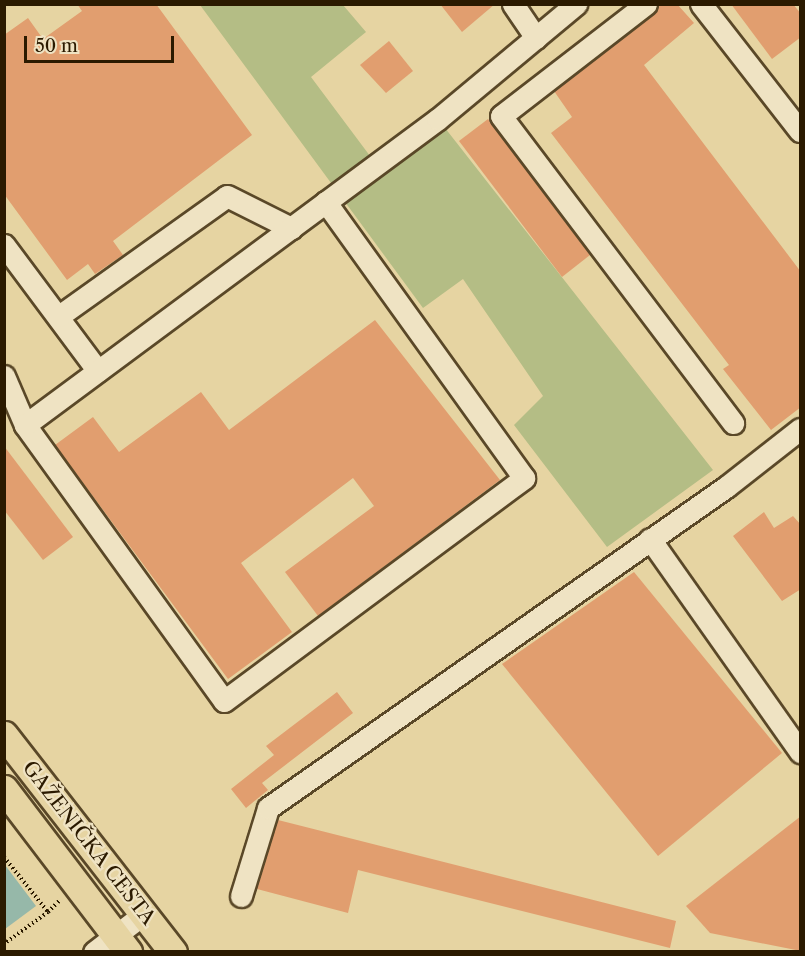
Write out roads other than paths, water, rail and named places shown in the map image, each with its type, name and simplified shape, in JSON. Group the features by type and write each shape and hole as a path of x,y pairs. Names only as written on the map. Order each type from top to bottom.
{"main road":[{"name":"GAŽENIČKA CESTA","path":"4,735 173,951"},
{"name":"GAŽENIČKA CESTA","path":"9,801 121,943"}],"street":[{"path":"513,4 536,38"},
{"path":"25,425 438,119 576,4"},
{"path":"646,4 501,116 733,423"},
{"path":"701,4 801,131"},
{"path":"59,316 227,196 291,228"},
{"path":"4,376 25,425 224,701 524,478 326,202"},
{"path":"4,245 98,371"},
{"path":"241,896 268,808 650,539 801,429"},
{"path":"650,539 801,752"},
{"path":"94,951 121,943 145,913"}]}
